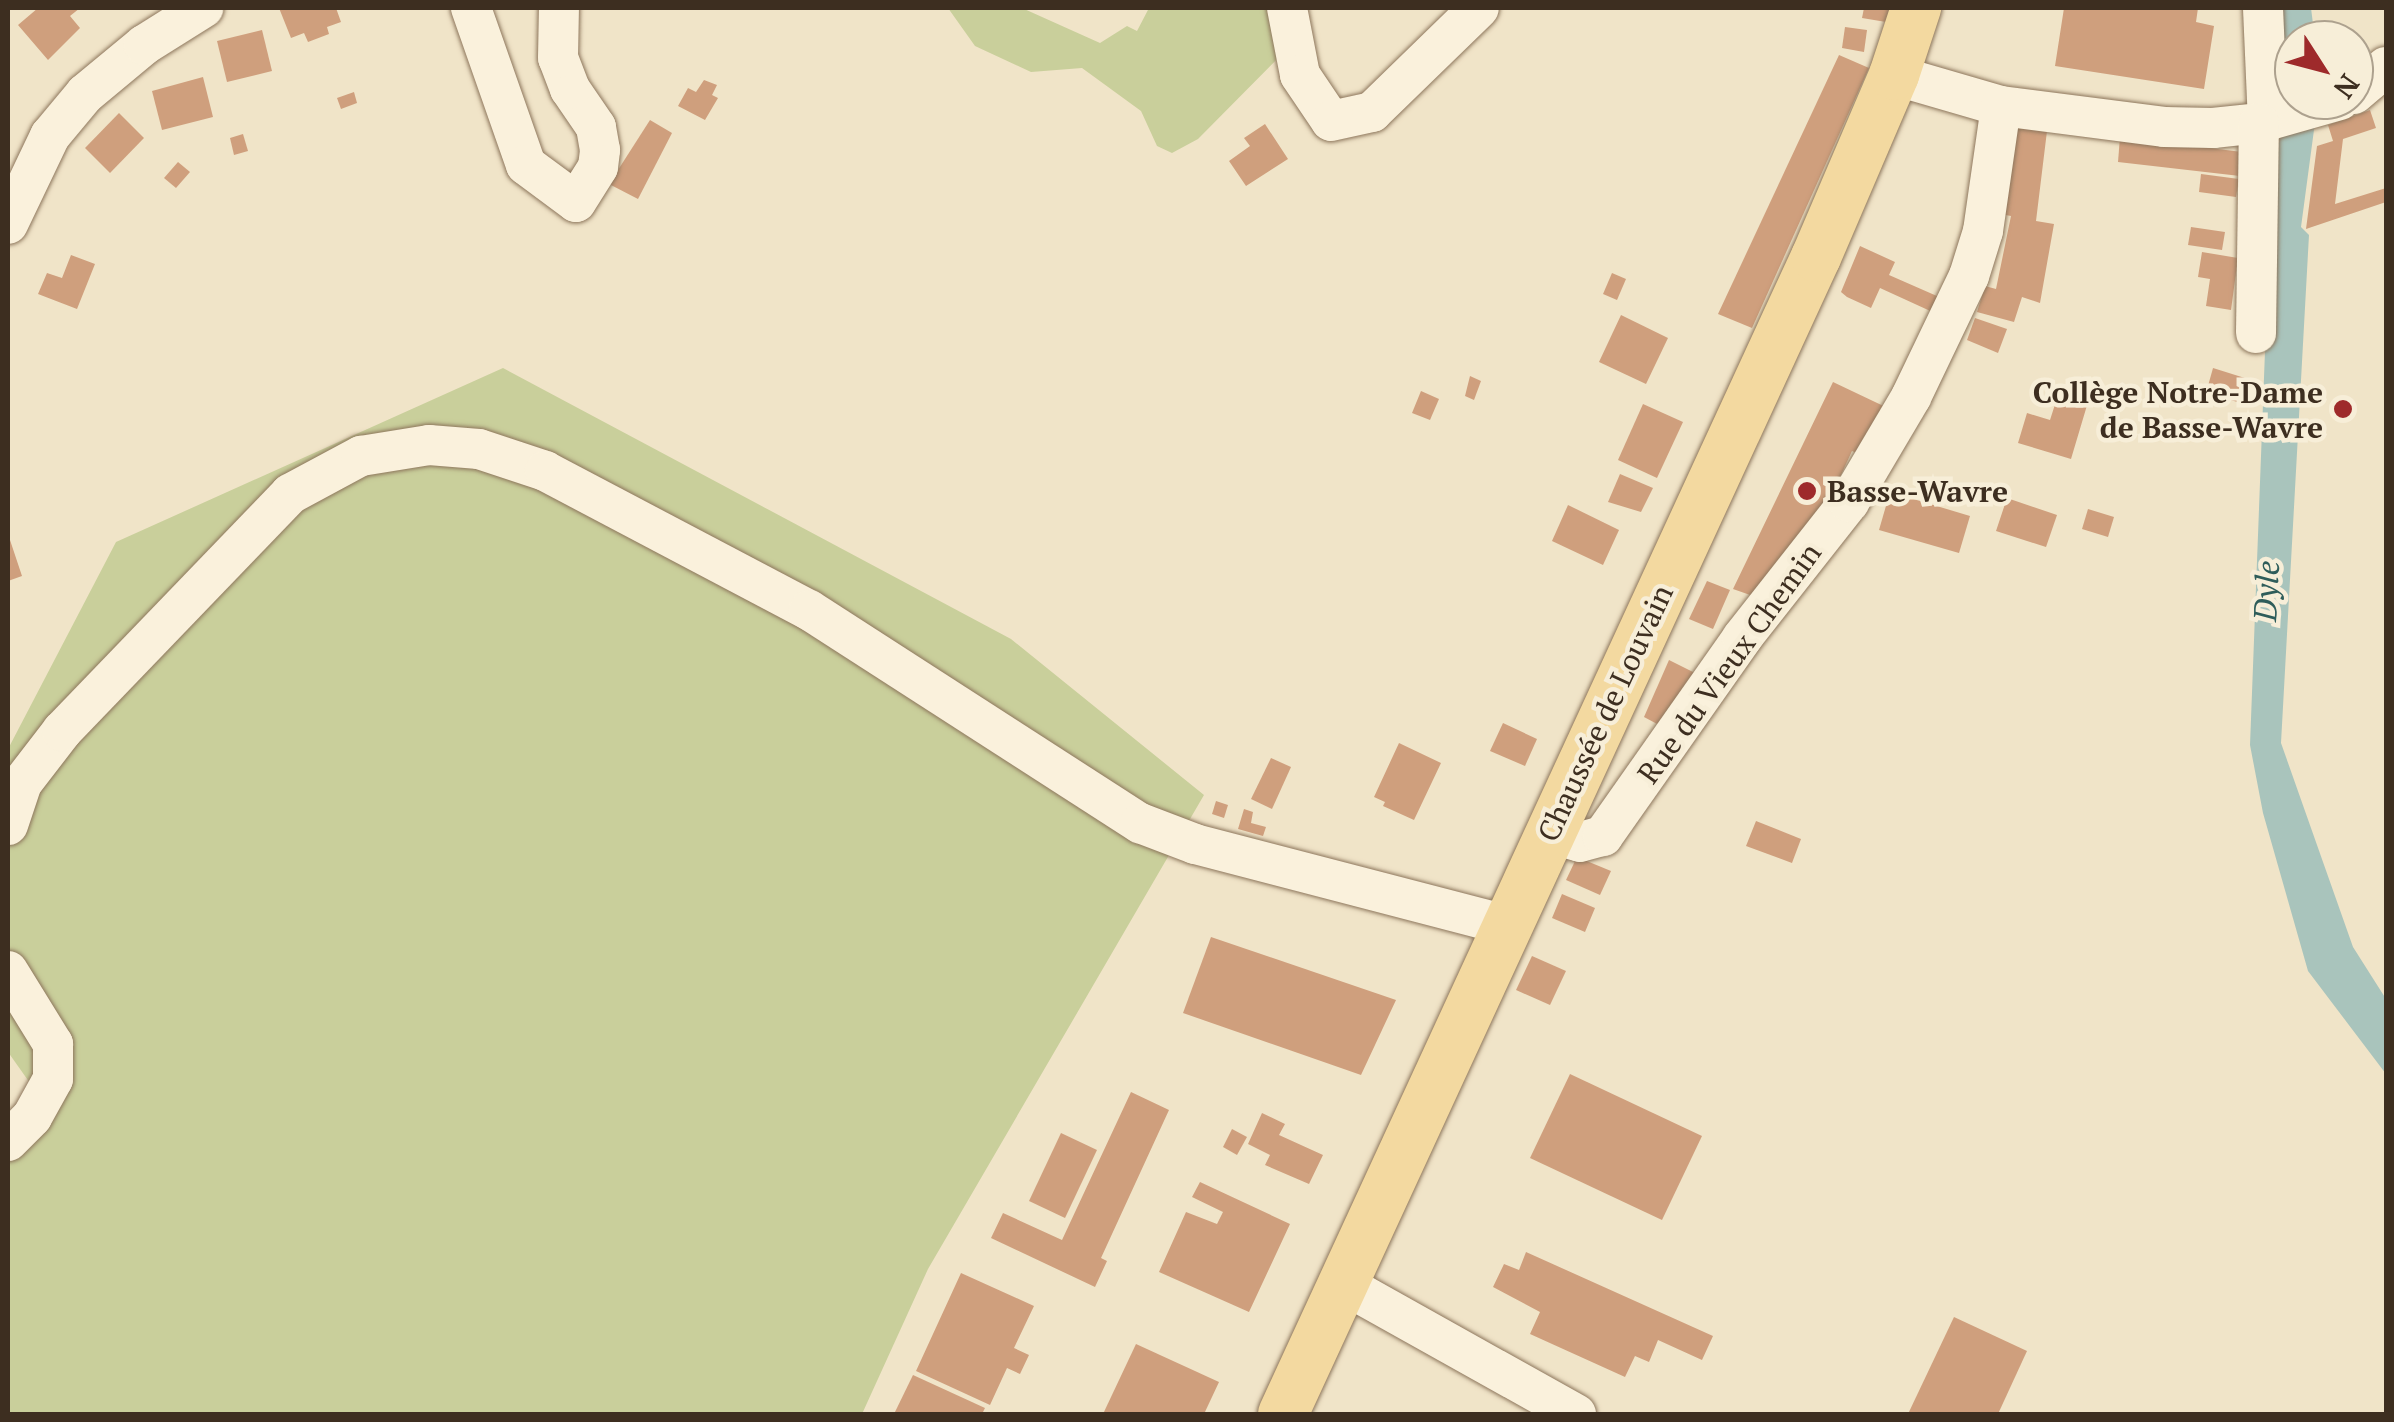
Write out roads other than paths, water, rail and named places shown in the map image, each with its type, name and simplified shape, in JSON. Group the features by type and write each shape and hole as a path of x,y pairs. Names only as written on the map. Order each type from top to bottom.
{"main road":[{"name":"Chaussée de Louvain","path":"1283,1414 1816,257 1894,75 1916,8"}],"street":[{"path":"8,224 50,136 85,94 144,45 203,8"},
{"path":"472,8 526,165 576,202 598,167 600,150 596,127 570,89 558,58 558,8"},
{"path":"1287,8 1300,75 1331,121 1372,112 1478,8"},
{"path":"2256,333 2269,121 2263,8"},
{"path":"1894,75 2001,106 2164,127 2274,120"},
{"name":"Rue du Vieux Chemin","path":"1550,833 1580,842 1603,836 1742,638 1849,502 1911,397 1969,276 1982,232 2001,106"},
{"path":"8,825 22,784 62,731 290,494 361,456 429,445 479,449 545,470 810,610 1140,823 1194,844 1507,925"},
{"path":"8,971 53,1044 53,1079 32,1117 8,1141"},
{"path":"1343,1284 1576,1414"}],"water":[{"path":"2280,8 2311,8 2312,20 2281,20"},
{"name":"Dyle","path":"2282,120 2315,120 2301,227 2309,235 2281,743 2353,947 2386,999 2386,1074 2308,971 2263,813 2250,745 2270,220"}],"place":[{"name":"Collège Notre-Dame de Basse-Wavre","path":"2343,409"},
{"name":"Basse-Wavre","path":"1807,491"}]}
